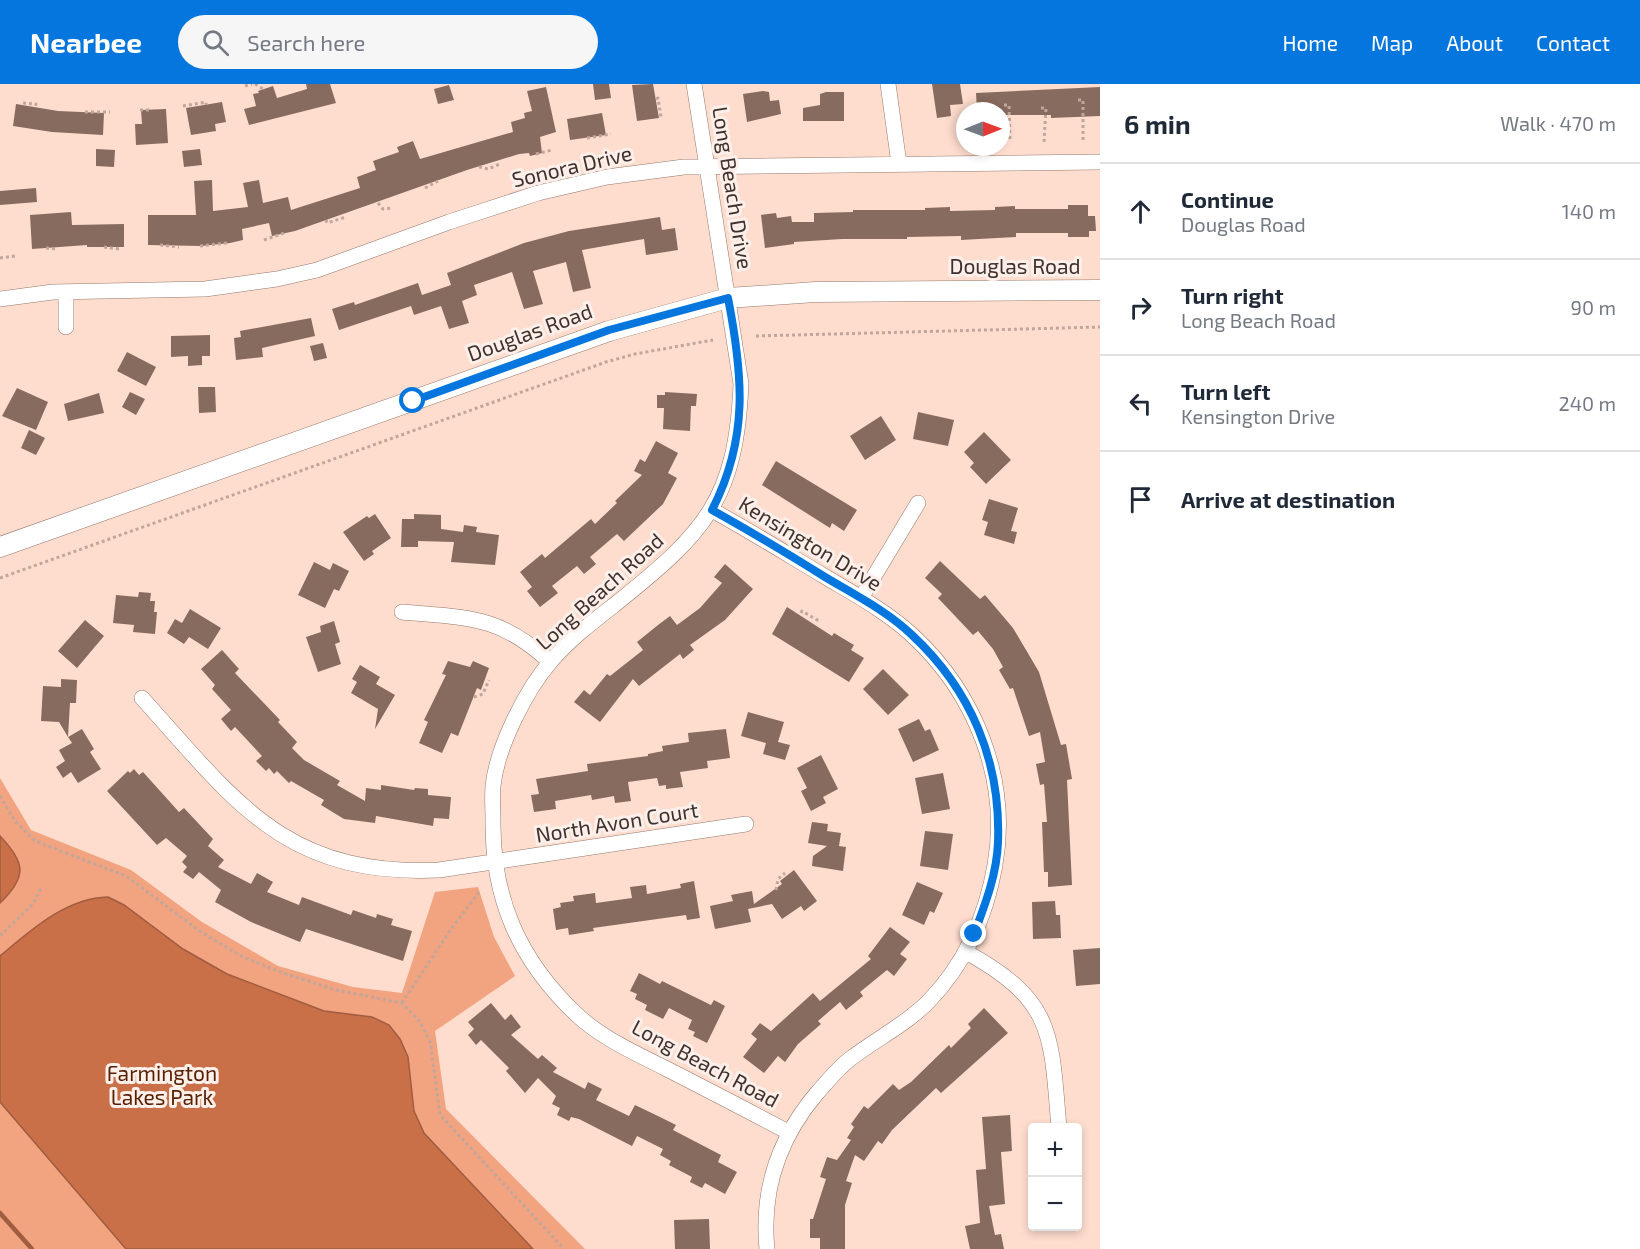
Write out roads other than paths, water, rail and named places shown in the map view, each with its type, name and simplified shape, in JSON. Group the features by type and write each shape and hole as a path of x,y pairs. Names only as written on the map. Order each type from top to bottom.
{"street":[{"name":"Long Beach Drive","path":"694,84 728,298"},
{"path":"888,84 899,164"},
{"name":"Sonora Drive","path":"0,299 66,292 201,289 277,279 317,270 449,222 538,193 607,177 684,167 1100,162"},
{"name":"Douglas Road","path":"0,547 609,330 728,298 815,291 1100,290"},
{"path":"66,292 66,327"},
{"name":"Long Beach Road","path":"728,298 741,384 740,429 732,461 712,510 701,526 671,559 591,623 550,662 536,680 505,741 493,784 495,862 497,882 511,927 538,972 577,1016 624,1047 788,1131"},
{"path":"861,598 918,503"},
{"name":"Kensington Drive","path":"712,510 861,598 911,634 950,674 981,730 996,789 998,844 990,890 966,952 928,1002 898,1028 849,1059 788,1131 768,1189 765,1230 767,1249"},
{"path":"402,612 494,623 517,634 550,662"},
{"name":"North Avon Court","path":"142,698 239,805 274,831 318,854 357,866 398,872 495,862 746,824"},
{"path":"966,952 1009,977 1032,1001 1041,1016 1048,1033 1054,1061 1059,1123"}],"waterway":[{"path":"0,1213 32,1249"}],"park label":[{"name":"Farmington Lakes Park","path":"162,1086"}]}
